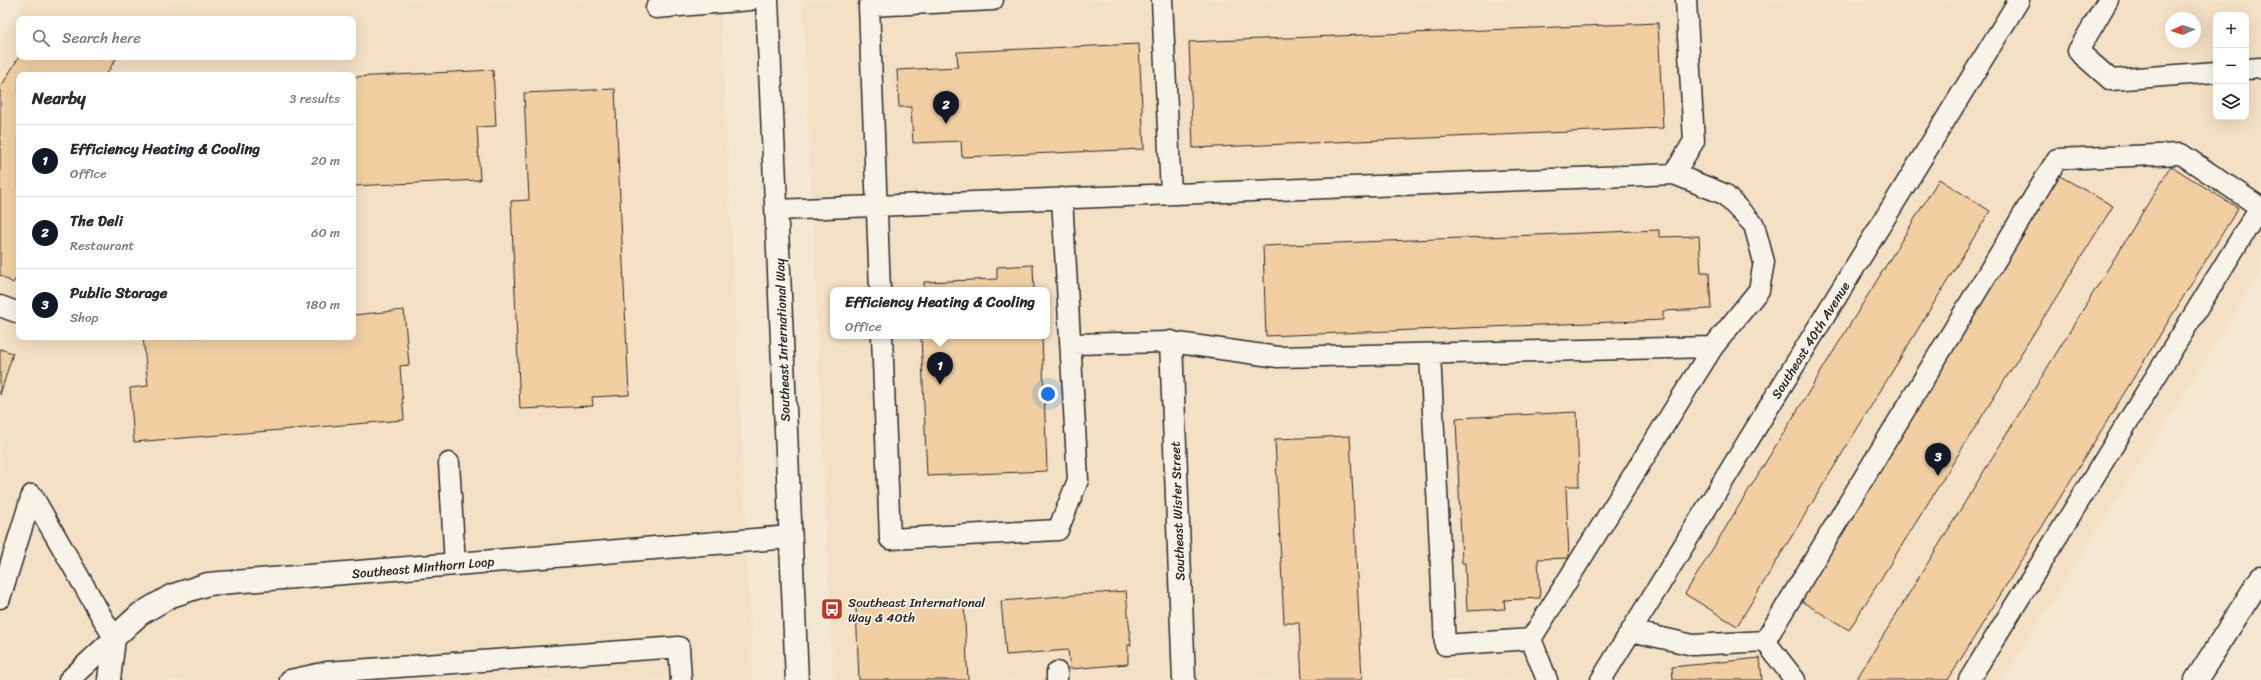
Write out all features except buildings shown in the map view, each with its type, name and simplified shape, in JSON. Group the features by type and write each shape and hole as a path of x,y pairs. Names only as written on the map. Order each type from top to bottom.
{"main road":[{"name":"Southeast International Way","path":"767,0 797,680"},
{"name":"Southeast Wister Street","path":"1171,342 1184,680"},
{"name":"Southeast Minthorn Loop","path":"114,638 140,614 171,596 208,584 790,537"},
{"path":"2196,680 2261,578"},
{"path":"109,680 114,638"}],"lane":[{"path":"656,8 750,0"},
{"path":"880,287 869,6 993,0"},
{"path":"1162,0 1171,194"},
{"path":"1674,174 1694,141 1686,0"},
{"name":"Southeast 40th Avenue","path":"1601,680 2019,0"},
{"path":"2108,0 2078,51 2111,80 2213,72"},
{"path":"2249,69 2261,68"},
{"path":"1765,641 2057,159 2181,154 2260,206 1969,680"},
{"path":"776,210 1674,174 1724,194 1754,225 1764,262 1759,290 1714,347 1531,639"},
{"path":"882,339 890,539 1058,530 1078,480 1062,198"},
{"path":"0,306 16,311"},
{"path":"1071,344 1171,342 1278,357 1714,347"},
{"path":"1430,354 1445,645 1531,639"},
{"path":"448,463 455,564"},
{"path":"0,598 32,495 114,638 69,680"},
{"path":"1631,631 1693,645 1765,641"},
{"path":"1531,639 1547,680"},
{"path":"1765,641 1795,680"},
{"path":"290,680 327,672 680,647 681,680"}],"shaded area":[{"path":"26,0 720,0 753,680 0,680 0,41"},
{"path":"803,0 2261,0 2261,272 2003,680 833,680"}],"place":[{"name":"The Deli","path":"946,124"},
{"name":"Efficiency Heating & Cooling","path":"940,385"},
{"name":"Public Storage","path":"1938,476"},
{"name":"Southeast International Way & 40th","path":"832,609"}]}
